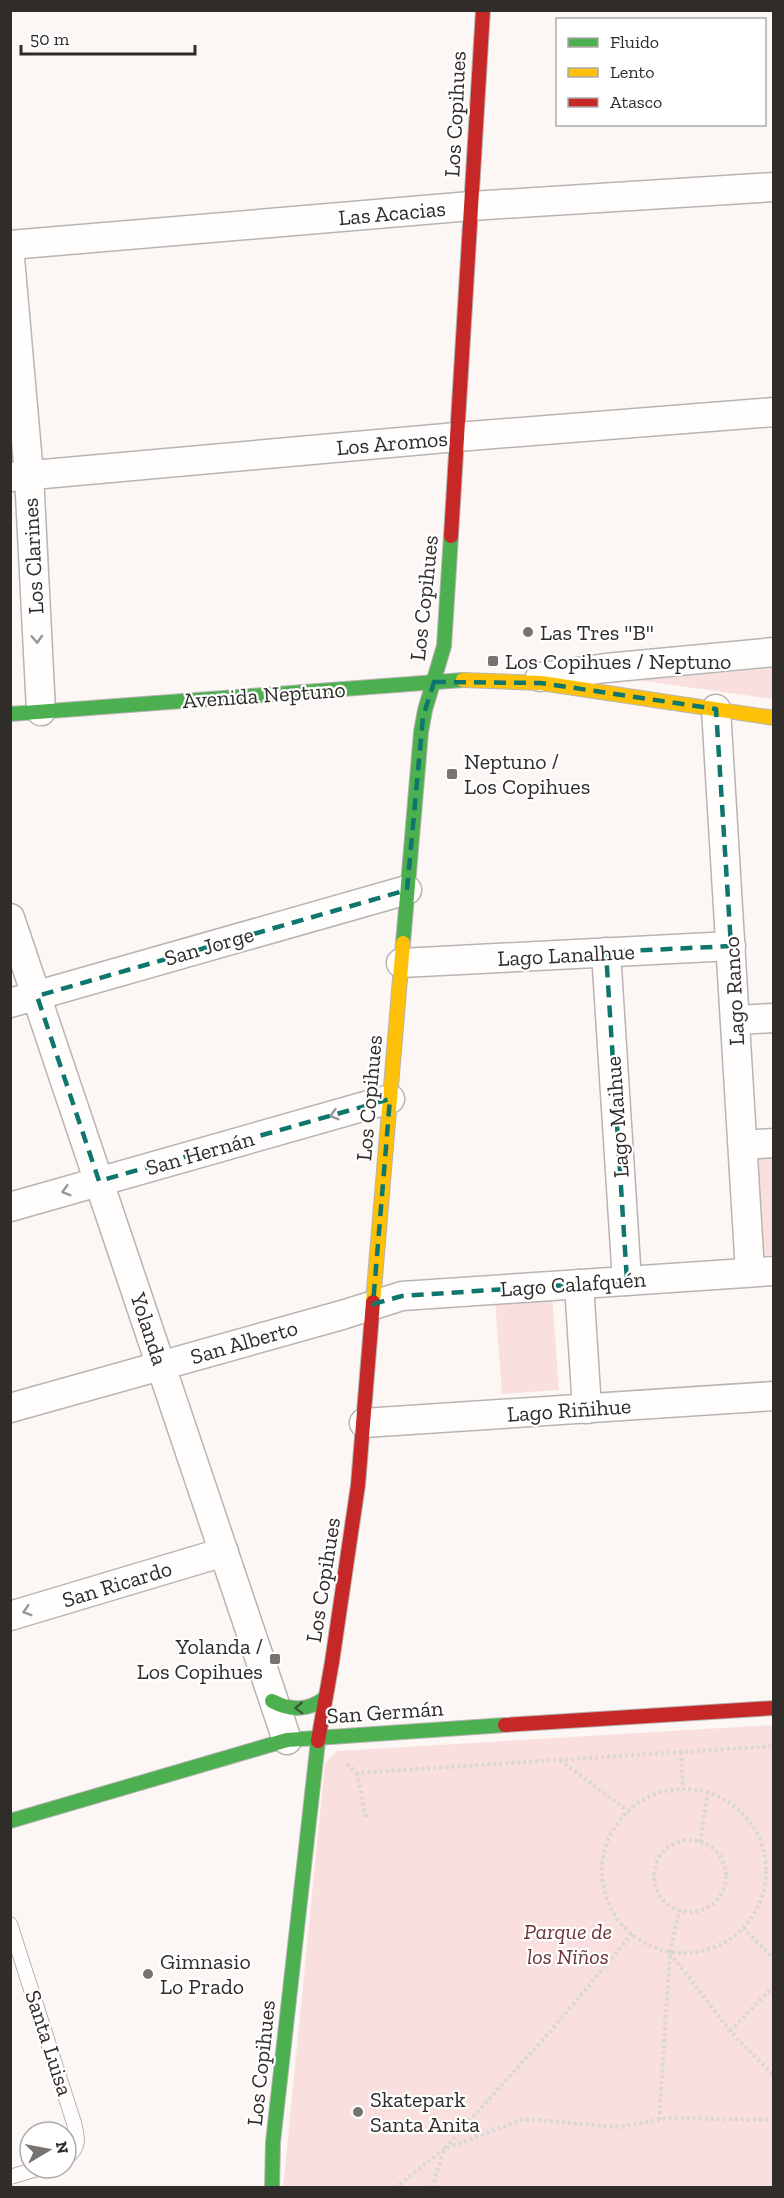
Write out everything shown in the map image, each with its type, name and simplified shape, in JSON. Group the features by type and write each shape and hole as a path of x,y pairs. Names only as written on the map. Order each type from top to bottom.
{"street":[{"name":"Los Copihues","path":"272,2187 273,2142 318,1737 358,1485 423,717 440,668 444,646 483,10"},
{"name":"Las Acacias","path":"10,245 471,206 774,187"},
{"name":"Los Clarines","path":"10,258 20,476 41,711"},
{"name":"Los Aromos","path":"20,476 457,437 774,412"},
{"name":"Avenida Neptuno","path":"519,681 606,668 774,652"},
{"name":"Avenida Neptuno","path":"10,714 475,679 519,681 774,718"},
{"name":"Lago Ranco","path":"716,709 743,1145 762,1272"},
{"name":"San Jorge","path":"24,1000 407,890"},
{"name":"Yolanda","path":"10,918 24,1000 99,1181 287,1740"},
{"name":"Lago Lanalhue","path":"402,963 731,946"},
{"name":"Lago Maihue","path":"606,952 627,1281"},
{"path":"735,1020 774,1018"},
{"name":"San Hernán","path":"10,1207 390,1099"},
{"path":"743,1145 774,1143"},
{"name":"Lago Calafquén","path":"374,1304 402,1296 762,1272"},
{"path":"579,1284 587,1409"},
{"name":"San Alberto","path":"10,1408 374,1304"},
{"name":"Lago Riñihue","path":"364,1423 774,1396"},
{"name":"San Ricardo","path":"10,1616 224,1552"},
{"path":"272,1701 281,1706 299,1709 317,1704 325,1698"},
{"name":"San Germán","path":"10,1821 287,1740 774,1708"}],"lane":[{"name":"Santa Luisa","path":"10,1924 73,2120"}],"path":[{"path":"357,1773 774,1746"},
{"path":"681,1752 683,1788"},
{"path":"316,1757 340,1757 357,1773 366,1818"},
{"path":"560,1760 629,1812"},
{"path":"683,1788 708,1792 733,1805 752,1825 764,1850 766,1878 759,1905 743,1928 728,1941 710,1949 690,1953 669,1952 656,1948 632,1934 615,1916 605,1893 602,1868 607,1843 618,1821 636,1804 659,1793 683,1788"},
{"path":"700,1842 708,1792"},
{"path":"688,1840 700,1842 710,1846 724,1864 726,1876 724,1888 718,1899 709,1907 698,1912 679,1910 664,1901 657,1890 656,1868 660,1857 677,1843 688,1840"},
{"path":"659,2120 669,1952 679,1910"},
{"path":"743,1928 774,1959"},
{"path":"395,2187 444,2149 549,2033 632,1934"},
{"path":"669,1952 730,2031 774,2076"},
{"path":"730,2031 774,1986"},
{"path":"444,2149 524,2119 619,2127 669,2118 774,2120"},
{"path":"432,2187 444,2149"}],"highlighted area":[{"path":"434,682 541,683 716,709 731,946 606,952 627,1281 402,1296 373,1304 390,1099 99,1181 37,996 407,890 423,717"}],"green space":[{"path":"773,668 773,699 636,680"},
{"path":"773,1152 773,1255 758,1256 752,1153"},
{"path":"552,1295 559,1390 502,1394 495,1300"},
{"name":"Parque de los Niños","path":"773,1725 773,2187 283,2188 325,1763 337,1751"}],"traffic: fast":[{"path":"403,943 421,732 425,710 444,646 451,536"},
{"path":"10,714 463,680"},
{"path":"272,1701 286,1707 299,1708 312,1705 325,1698"},
{"path":"10,1821 287,1740 505,1725"},
{"path":"272,2188 273,2142 318,1741"}],"traffic: slow":[{"path":"463,680 541,683 774,718"},
{"path":"373,1302 403,943"}],"traffic: jam":[{"path":"451,536 483,10"},
{"path":"318,1741 358,1485 373,1302"},
{"path":"505,1725 774,1708"}],"place":[{"name":"Las Tres \"B\"","path":"528,632"},
{"name":"Los Copihues / Neptuno","path":"493,661"},
{"name":"Neptuno / Los Copihues","path":"452,774"},
{"name":"Yolanda / Los Copihues","path":"275,1659"},
{"name":"Gimnasio Lo Prado","path":"148,1974"},
{"name":"Skatepark Santa Anita","path":"358,2112"}]}
